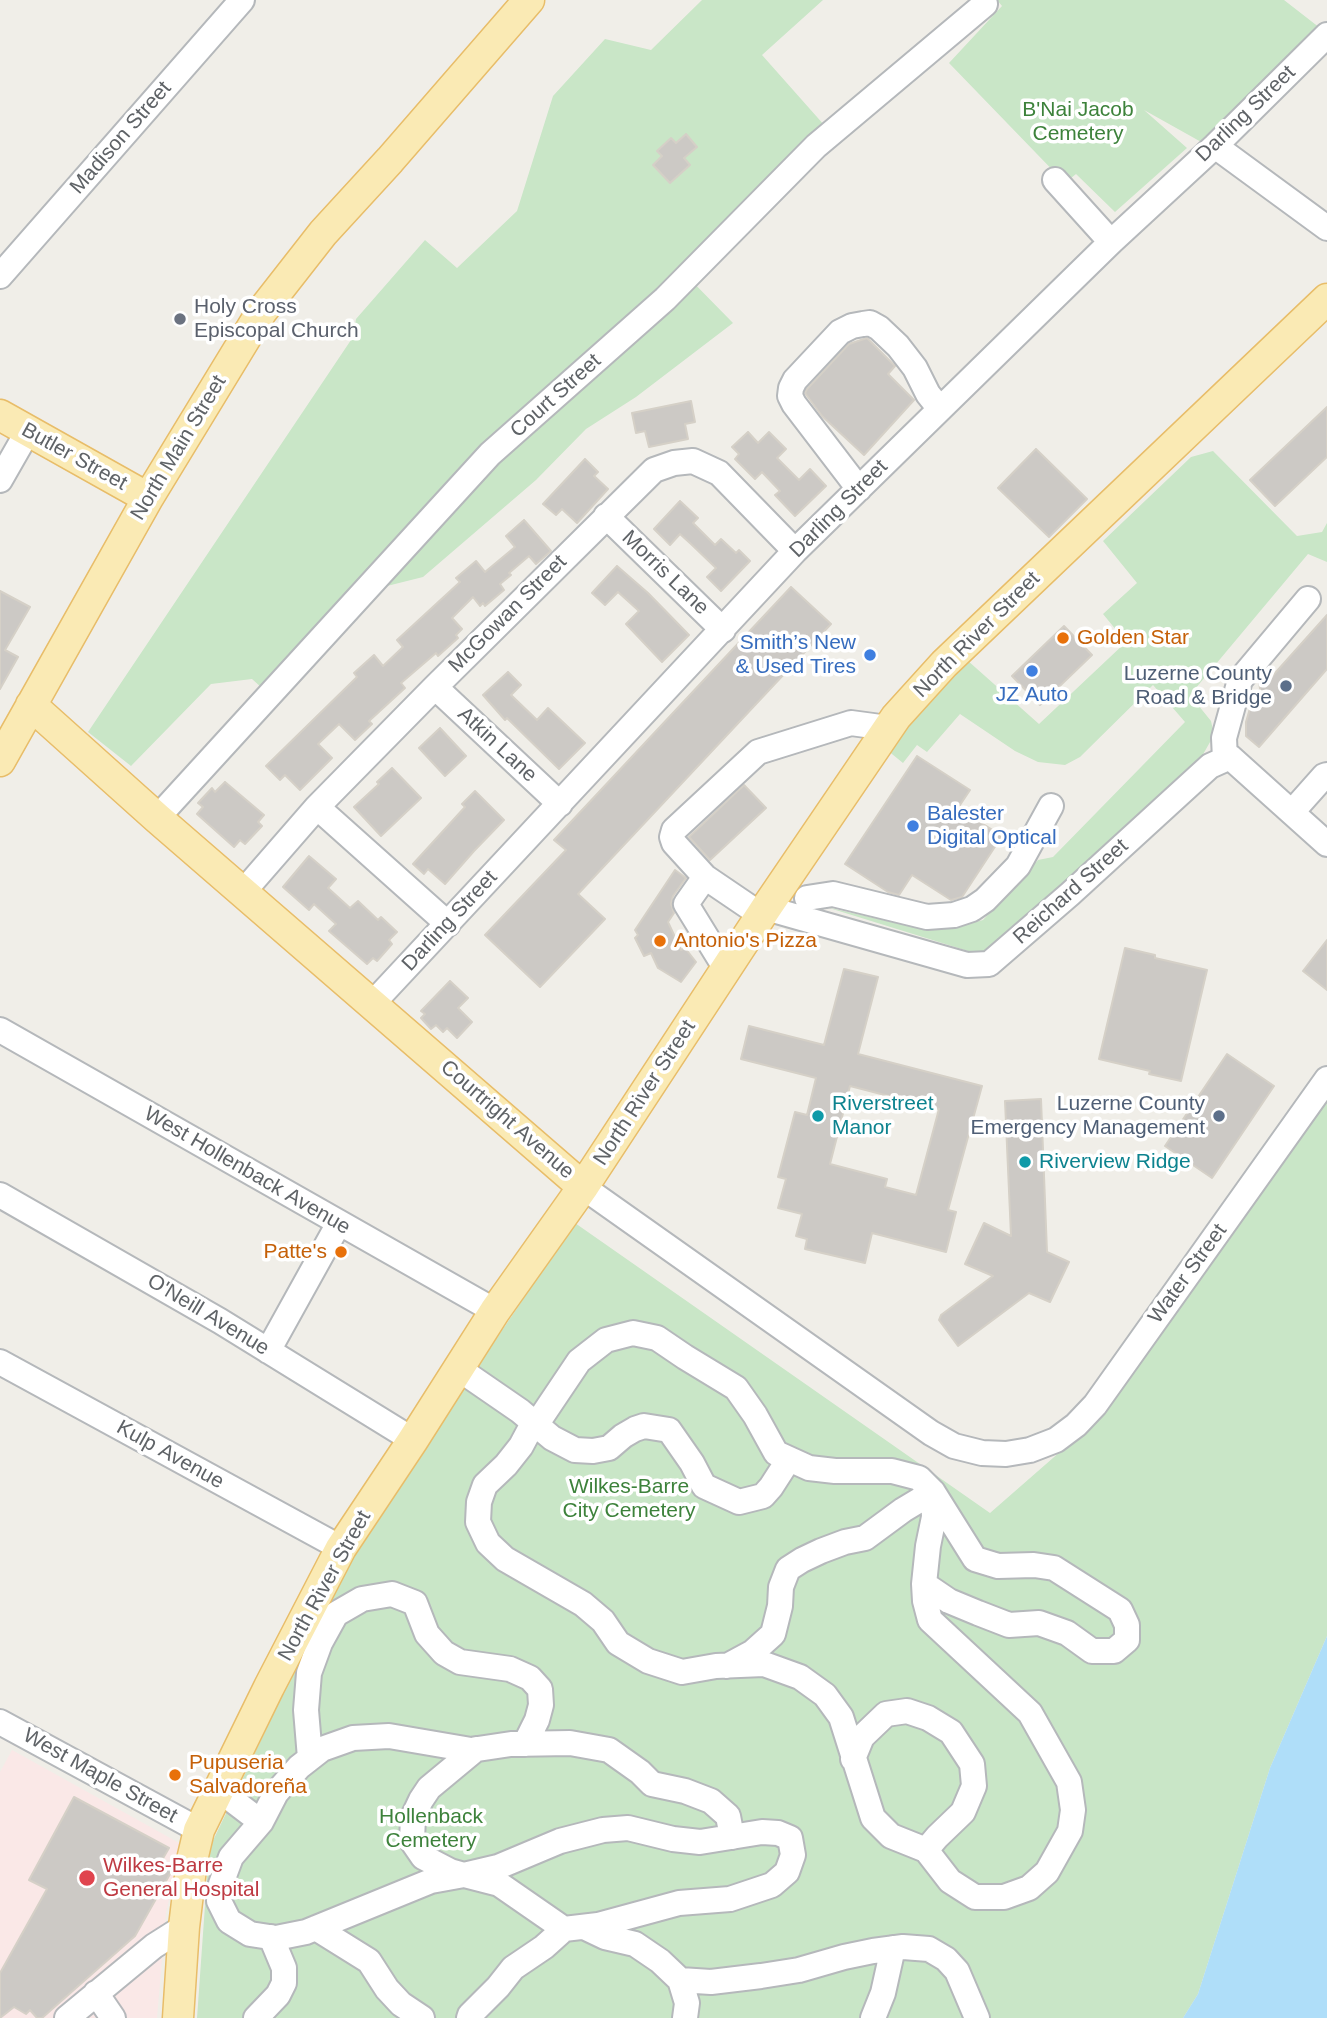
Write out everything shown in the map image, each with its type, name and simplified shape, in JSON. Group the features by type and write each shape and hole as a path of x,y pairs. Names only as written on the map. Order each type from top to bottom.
{"main road":[{"name":"North Main Street","path":"0,761 148,498 262,311 323,233 529,0"},
{"name":"North River Street","path":"178,2018 184,1927 192,1860 199,1830 341,1548 495,1311 583,1187 764,912 799,898 896,717 944,664 1327,299"},
{"name":"Butler Street","path":"0,415 148,498"},
{"name":"Courtright Avenue","path":"31,705 157,818 583,1187"}],"street":[{"name":"Madison Street","path":"0,276 242,0"},
{"name":"Court Street","path":"157,818 490,454 665,299 816,146 985,5"},
{"name":"Darling Street","path":"373,1003 795,551 1327,35"},
{"path":"1215,146 1327,229"},
{"path":"1055,180 1111,242"},
{"path":"859,489 790,396 795,380 840,332 852,326 870,323 879,328 915,368 928,394 940,409"},
{"path":"0,480 28,431"},
{"name":"McGowan Street","path":"243,892 317,807 654,470 674,463 693,461 719,473 795,551"},
{"name":"Morris Lane","path":"606,516 723,630"},
{"path":"1308,598 1240,680 1224,737 1225,759 1230,757 1327,844"},
{"name":"Atkin Lane","path":"435,687 560,804"},
{"path":"764,912 705,877 674,843 674,830 758,752 851,723 888,728"},
{"name":"Reichard Street","path":"799,898 967,965 989,964 1210,766 1225,759"},
{"path":"1292,812 1327,775"},
{"path":"799,898 833,894 927,917 954,915 972,909 985,900 1018,866 1051,806"},
{"path":"317,807 448,924"},
{"path":"705,877 687,904 726,969"},
{"name":"West Hollenback Avenue","path":"0,1030 495,1311"},
{"name":"Water Street","path":"1030,1450 1056,1440 1076,1425 1095,1405 1327,1079"},
{"name":"Courtright Avenue","path":"583,1187 931,1433 954,1446 982,1453 1006,1454 1030,1450"},
{"name":"O'Neill Avenue","path":"0,1195 220,1321 413,1440"},
{"path":"268,1351 339,1223"},
{"path":"924,1584 949,1601 1009,1625 1039,1623 1067,1633 1092,1651 1114,1651 1127,1640 1127,1625 1120,1610 1054,1568 1034,1565 998,1566 975,1559 933,1492 919,1478 892,1471 809,1468 776,1452 736,1388 657,1338 633,1333 606,1339 579,1361 521,1446 485,1485 479,1502 478,1522 488,1543 505,1559 583,1605 603,1620 618,1643 648,1661 682,1672 764,1664 800,1677 817,1689 841,1717 873,1818 891,1836 926,1850 950,1881 975,1897 1004,1897 1029,1888 1047,1872 1070,1832 1073,1810 1069,1782 1030,1713 930,1619 924,1584 934,1517 933,1492"},
{"name":"Kulp Avenue","path":"0,1362 341,1548"},
{"path":"458,1369 552,1438 575,1450 609,1448 635,1429 644,1426 669,1430 704,1486 739,1502 763,1496 789,1458"},
{"path":"727,1666 753,1652 773,1634 780,1606 781,1587 788,1569 821,1551 865,1538 933,1492"},
{"path":"310,1758 306,1710 309,1673 320,1643 336,1614 362,1599 392,1594 415,1603 427,1634 444,1653 460,1662 510,1669 530,1678 540,1689 541,1705 537,1720 524,1744"},
{"path":"853,1759 862,1737 886,1714 907,1711 928,1718 951,1732 972,1764 974,1786 963,1812 926,1850"},
{"name":"West Maple Street","path":"0,1722 199,1830"},
{"path":"469,2018 513,1968 573,1928 598,1925 679,1903 730,1899 772,1885 787,1872 793,1855 790,1838 778,1833 762,1832 732,1837 700,1842 673,1839 628,1828 603,1830 560,1841 498,1867 430,1881 316,1928 276,1938 250,1934 229,1921 219,1901 221,1884 231,1857 261,1822 276,1793 299,1767 322,1749 353,1738 389,1736 476,1749 570,1743 609,1750 652,1784 685,1791 711,1801 728,1816 732,1837"},
{"path":"476,1749 429,1788 421,1800 413,1817 412,1841 423,1857 450,1871 499,1884 573,1928 635,1944 660,1961 680,1980 687,2003 685,2018"},
{"path":"219,1790 261,1822"},
{"path":"67,2018 154,1946 184,1927"},
{"path":"316,1928 369,1961 387,1989 401,2004 422,2018"},
{"path":"256,2018 278,1996 284,1983 284,1968 271,1937"},
{"path":"680,1980 711,1982 761,1976 799,1970 844,1956 893,1948 929,1949 946,1959 957,1971 977,2018"},
{"path":"873,2018 883,1993 893,1948"},
{"path":"96,1993 113,2018"}],"shaded area":[{"name":"Wilkes-Barre General Hospital","path":"12,1750 181,1844 166,1913 157,2018 0,2018 0,1772"}],"green space":[{"path":"702,0 823,0 762,55 825,126 681,270 733,323 636,397 586,429 536,480 423,577 347,596 262,688 252,679 211,684 131,766 88,732 353,337 356,319 425,240 457,268 517,211 553,96 605,39 651,50"},
{"name":"B'Nai Jacob Cemetery","path":"997,0 1284,0 1320,28 1203,143 1144,110 1187,148 1115,212 1076,174 1065,183 949,63 1002,6"},
{"path":"1213,451 1297,536 1322,532 1327,523 1327,562 1308,554 1190,695 1211,721 1214,735 1197,765 984,956 826,907 926,930 961,926 983,920 1038,860 1053,857 1185,722 1153,685 1080,757 1065,765 1038,762 1015,751 960,714 927,752 917,745 903,763 887,750 906,718 967,660 1039,724 1126,642 1103,614 1137,583 1103,541 1191,457"},
{"path":"1327,1099 1327,1636 1270,1768 1198,1994 1183,2018 197,2018 209,1849 350,1554 575,1223 990,1513 1077,1437"}],"water":[{"path":"1327,1636 1327,2018 1183,2018 1198,1994 1270,1768"}],"building":[{"path":"686,134 697,147 684,158 690,165 670,183 653,165 662,156 657,151 671,138 676,143"},
{"path":"867,338 895,366 888,374 914,400 864,455 822,416 805,393 849,344"},
{"path":"691,401 695,422 685,424 688,439 649,447 645,431 636,433 632,413"},
{"path":"1327,407 1327,457 1275,506 1250,480"},
{"path":"748,432 758,443 769,432 786,449 777,458 799,480 810,469 826,486 795,516 775,495 780,491 762,472 755,479 735,459 739,454 732,447"},
{"path":"1036,449 1087,499 1049,537 998,488"},
{"path":"585,459 598,472 594,476 608,489 577,523 562,509 556,515 543,504"},
{"path":"680,501 698,518 693,523 715,545 721,539 736,553 739,550 750,561 721,591 707,577 716,568 691,544 680,534 670,545 654,529"},
{"path":"524,520 551,551 536,564 529,556 509,573 511,575 500,584 504,590 485,606 483,603 480,606 473,597 452,618 462,629 456,635 458,638 401,683 405,688 369,721 372,724 355,740 339,724 318,744 332,758 300,790 285,775 280,780 266,766 357,677 354,673 374,655 383,666 403,647 397,640 460,582 456,578 476,561 485,572 515,547 506,536"},
{"path":"617,566 689,635 662,662 626,624 639,611 618,592 605,605 592,593"},
{"path":"791,587 831,624 578,894 605,919 540,987 485,935 566,850 554,840"},
{"path":"0,591 30,607 5,650 18,657 0,689"},
{"name":"Luzerne County Road & Bridge","path":"1327,615 1327,669 1259,747 1246,736 1246,722 1260,689 1259,681 1262,676 1268,681"},
{"path":"1064,626 1092,655 1040,705 1012,676"},
{"path":"508,672 521,685 511,695 537,720 548,708 585,743 559,769 507,718 505,720 483,695"},
{"path":"440,728 466,756 445,776 419,748"},
{"path":"917,756 970,790 958,808 1002,836 962,897 951,900 912,875 899,895 888,892 845,864"},
{"path":"392,768 421,798 381,836 354,807"},
{"path":"225,782 264,815 258,822 262,826 245,844 240,840 234,847 197,814 203,807 198,803 212,788 215,792"},
{"path":"744,785 766,808 710,860 689,837"},
{"path":"475,791 504,820 445,884 428,869 424,874 413,864 465,807 462,804"},
{"path":"309,856 336,879 328,888 350,908 358,901 378,920 381,917 397,932 389,940 392,944 377,961 373,958 367,964 329,931 336,924 314,904 309,910 283,887"},
{"path":"675,870 686,878 673,896 671,904 674,913 668,922 681,950 685,948 696,962 681,982 658,968 651,953 644,956 635,938 638,935 635,930"},
{"path":"1327,940 1327,990 1303,971"},
{"path":"1125,948 1207,970 1181,1081 1099,1059"},
{"name":"Riverstreet Manor","path":"844,969 878,977 858,1054 982,1086 948,1210 956,1212 946,1252 872,1233 865,1263 805,1249 807,1239 796,1236 802,1214 778,1208 786,1179 778,1177 795,1112 807,1115 816,1078 741,1059 749,1026 824,1045","holes":["850,1086 939,1109 916,1195 885,1187 887,1179 830,1164"]},
{"path":"450,981 468,998 458,1008 472,1022 457,1038 447,1028 443,1032 436,1025 431,1029 421,1018 425,1014 421,1011"},
{"name":"Luzerne County Emergency Management","path":"1227,1054 1274,1086 1212,1178 1165,1146"},
{"name":"Riverview Ridge","path":"1041,1099 1047,1252 1069,1262 1050,1302 1029,1293 958,1346 939,1320 941,1315 993,1276 965,1264 984,1223 1011,1236 1005,1101"},
{"path":"74,1797 169,1848 162,1860 174,1867 135,1936 42,2018 37,2018 30,2010 26,2014 14,2007 0,2018 0,1973 47,1889 29,1880"}],"place":[{"name":"Holy Cross Episcopal Church","path":"180,319"},
{"name":"Golden Star","path":"1063,638"},
{"name":"Smith’s New & Used Tires","path":"870,655"},
{"name":"JZ Auto","path":"1032,671"},
{"name":"Luzerne County Road & Bridge","path":"1286,686"},
{"name":"Balester Digital Optical","path":"913,826"},
{"name":"Antonio's Pizza","path":"660,941"},
{"name":"Riverstreet Manor","path":"818,1116"},
{"name":"Luzerne County Emergency Management","path":"1219,1116"},
{"name":"Riverview Ridge","path":"1025,1162"},
{"name":"Patte's","path":"341,1252"},
{"name":"Pupuseria Salvadoreña","path":"175,1775"},
{"name":"Wilkes-Barre General Hospital","path":"87,1878"}],"park label":[{"name":"Wilkes-Barre City Cemetery","path":"629,1499"},
{"name":"Hollenback Cemetery","path":"431,1829"}]}
